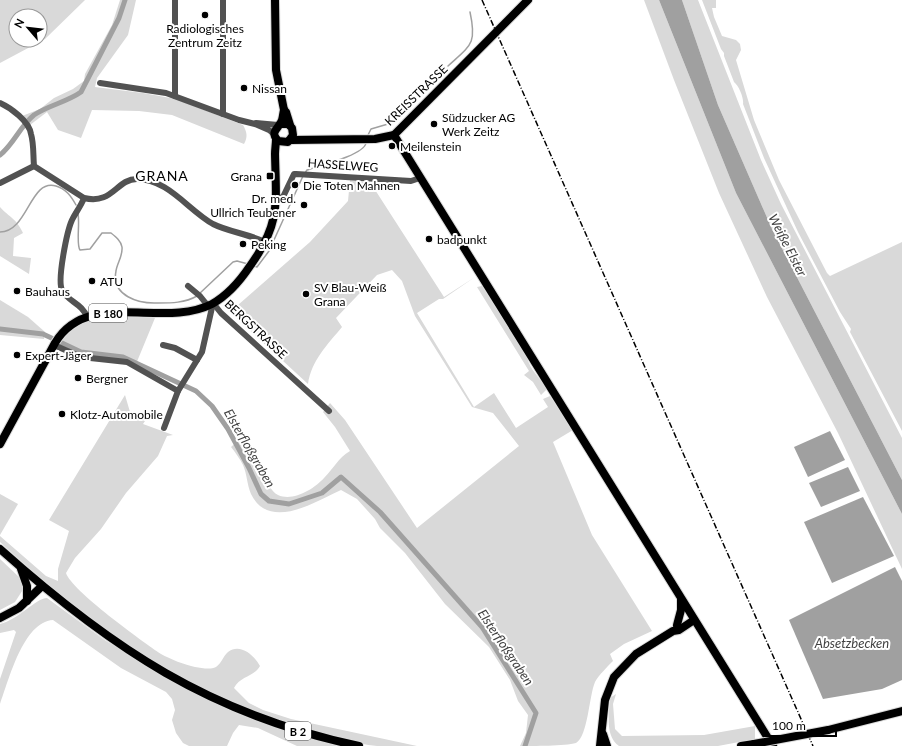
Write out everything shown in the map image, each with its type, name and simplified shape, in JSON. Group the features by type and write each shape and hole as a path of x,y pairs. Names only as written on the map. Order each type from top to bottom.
{"main road":[{"path":"275,0 276,70 284,110 292,128 288,141 275,136 284,110"},
{"name":"KREISSTRASSE","path":"288,141 306,138 366,139 394,135 528,0"},
{"path":"279,124 285,123 292,128"},
{"name":"KREISSTRASSE","path":"292,128 306,138"},
{"path":"394,135 771,743"},
{"name":"B 180","path":"0,444 56,342 69,326 88,317 116,312 172,314 188,312 210,305 229,292 254,261 274,223 277,199 275,136"},
{"name":"B 180","path":"276,159 288,141"},
{"name":"B 2","path":"0,550 89,624 166,675 240,710 294,729 359,746"},
{"path":"21,568 27,586 27,601"},
{"path":"0,618 13,613 42,586"},
{"path":"677,628 681,610 681,599"},
{"path":"603,745 605,700 614,677 636,654 693,618"},
{"path":"677,628 703,633"},
{"path":"741,746 828,730 902,711"}],"street":[{"path":"175,0 175,96"},
{"path":"223,0 223,114"},
{"path":"100,83 165,92 223,114 255,124 275,136"},
{"path":"0,103 12,109 27,126 32,141 34,166"},
{"path":"255,124 279,124"},
{"path":"0,183 34,166"},
{"path":"34,166 84,198 93,200 101,199 126,182 135,179 151,181 166,189 212,224 265,242"},
{"name":"HASSELWEG","path":"277,199 285,194 294,174 411,181 420,178"},
{"path":"84,198 72,221 60,277 62,290 66,295 80,305 88,317"},
{"path":"188,286 198,293 210,305"},
{"name":"BERGSTRASSE","path":"164,428 181,386 202,352 210,305 221,313 241,333 329,411"},
{"path":"56,342 81,357 127,362 181,386"},
{"path":"163,345 175,348 197,360"}],"shaded area":[{"path":"0,0 85,0 48,36 48,8 8,8 8,48 28,48 0,63"},
{"path":"120,0 136,0 128,35 97,78 95,87 176,99 243,125 246,134 244,144 172,115 139,111 92,110 81,138 58,130 47,112 30,125 22,116 40,109 54,98 73,89 84,81 85,74 112,25"},
{"path":"644,0 659,0 736,193 902,514 902,569 838,433 767,297 719,193"},
{"path":"682,0 698,0 761,160 781,204 902,438 902,480 772,229 718,105"},
{"path":"702,0 716,0 716,8 712,8 722,36 736,40 740,44 741,50 736,60 754,120 779,180 827,273 830,276 902,242 902,431 850,332 851,329 840,312 798,232 764,158 743,104 741,92 734,82 724,53 721,49"},
{"path":"350,180 370,182 444,297 475,277 443,299 439,299 417,313 474,407 494,393 516,428 548,407 543,399 550,396 573,430 553,442 592,535 652,631 624,644 610,654 613,661 595,682 586,724 580,739 576,743 520,746 526,733 528,715 518,701 510,680 489,647 445,604 405,553 380,528 375,519 357,499 341,490 319,501 294,510 281,512 270,511 259,505 251,494 243,465 231,447 242,437 264,478 274,492 284,497 297,496 320,482 339,460 350,451 335,427 323,412 330,403 345,420 417,528 519,446 493,413 472,407 415,316 402,281 392,270 377,275 336,318 342,327 316,360 308,384 230,312 310,242 348,201"},
{"path":"0,207 15,221 23,233 14,238 13,256 31,258 29,274 0,256"},
{"path":"482,286 527,357 533,370 547,389 541,395 533,382 524,375 529,371 477,287"},
{"path":"0,300 28,317 45,332 44,339 0,335"},
{"path":"131,316 155,318 136,364 85,356 59,345 74,328 82,322 99,317"},
{"path":"125,395 130,412 145,421 143,424 173,435 167,436 158,456 126,493 101,529 75,558 66,573 71,581 80,591 124,628 161,654 178,662 195,667 211,668 216,667 228,652 233,650 242,650 250,654 260,666 257,670 240,681 234,688 249,703 263,710 291,719 417,746 377,746 351,741 307,729 262,714 220,697 180,677 142,654 106,629 70,602 0,542 0,536 46,576 58,581 58,569 69,531 49,520"},
{"path":"0,494 18,504 0,535"},
{"path":"0,559 19,577 24,588 15,602 0,610"},
{"path":"47,598 106,641 211,701 237,713 345,746 297,746 258,728 239,725 233,733 227,746 189,746 183,743 176,733 172,720 175,710 172,699 166,692 121,668 53,620 42,623 25,641 13,667 0,704 0,679 16,632 14,630 0,633 0,624 7,622 43,599"},
{"path":"616,694 613,704 615,729 622,736 704,735 755,726 755,739 718,746 619,746 612,737 609,724 610,698"}],"water":[{"path":"659,0 682,0 718,105 772,229 902,480 902,514 736,193"},
{"path":"830,431 845,460 808,477 794,447"},
{"path":"848,467 860,491 821,507 809,483"},
{"path":"863,497 894,556 832,583 804,522"},
{"name":"Absetzbecken","path":"895,567 902,581 902,680 882,689 823,699 789,620"}],"waterway":[{"name":"Elsterfloßgraben","path":"0,155 5,151 29,119 34,115 81,92 119,18 125,0"},
{"path":"448,66 467,48 470,43 473,31 470,12"},
{"path":"367,137 371,129 388,124 394,120 426,87"},
{"path":"305,173 307,170 350,156 358,152 366,143"},
{"path":"254,266 257,267 269,251 303,176"},
{"path":"0,232 9,230 17,224 34,197 40,190 47,186 56,186 63,189 76,205"},
{"path":"78,214 78,244 80,250 90,249 102,233 111,233 121,243 122,250 116,271 116,280 118,287 128,297 143,302 173,303 197,296"},
{"path":"199,294 233,262 237,261 248,264"},
{"name":"Elsterfloßgraben","path":"0,329 43,334 81,352 123,357 196,391 212,406 228,429 261,494 269,501 289,504 322,493 341,477 380,512 482,627 536,713 525,746"}],"railway":[{"path":"482,0 813,746"}],"place":[{"name":"Radiologisches Zentrum Zeitz","path":"205,15"},
{"name":"Nissan","path":"244,88"},
{"name":"Südzucker AG Werk Zeitz","path":"434,124"},
{"name":"Meilenstein","path":"392,146"},
{"name":"Grana","path":"270,176"},
{"name":"Die Toten Mahnen","path":"295,185"},
{"name":"Dr. med. Ullrich Teubener","path":"304,205"},
{"name":"badpunkt","path":"429,239"},
{"name":"Peking","path":"243,244"},
{"name":"ATU","path":"92,281"},
{"name":"Bauhaus","path":"17,291"},
{"name":"SV Blau-Weiß Grana","path":"306,294"},
{"name":"Expert-Jäger","path":"17,355"},
{"name":"Bergner","path":"78,378"},
{"name":"Klotz-Automobile","path":"62,414"}],"district":[{"name":"GRANA","path":"162,175"}],"water label":[{"name":"Weiße Elster","path":"788,245"}]}
